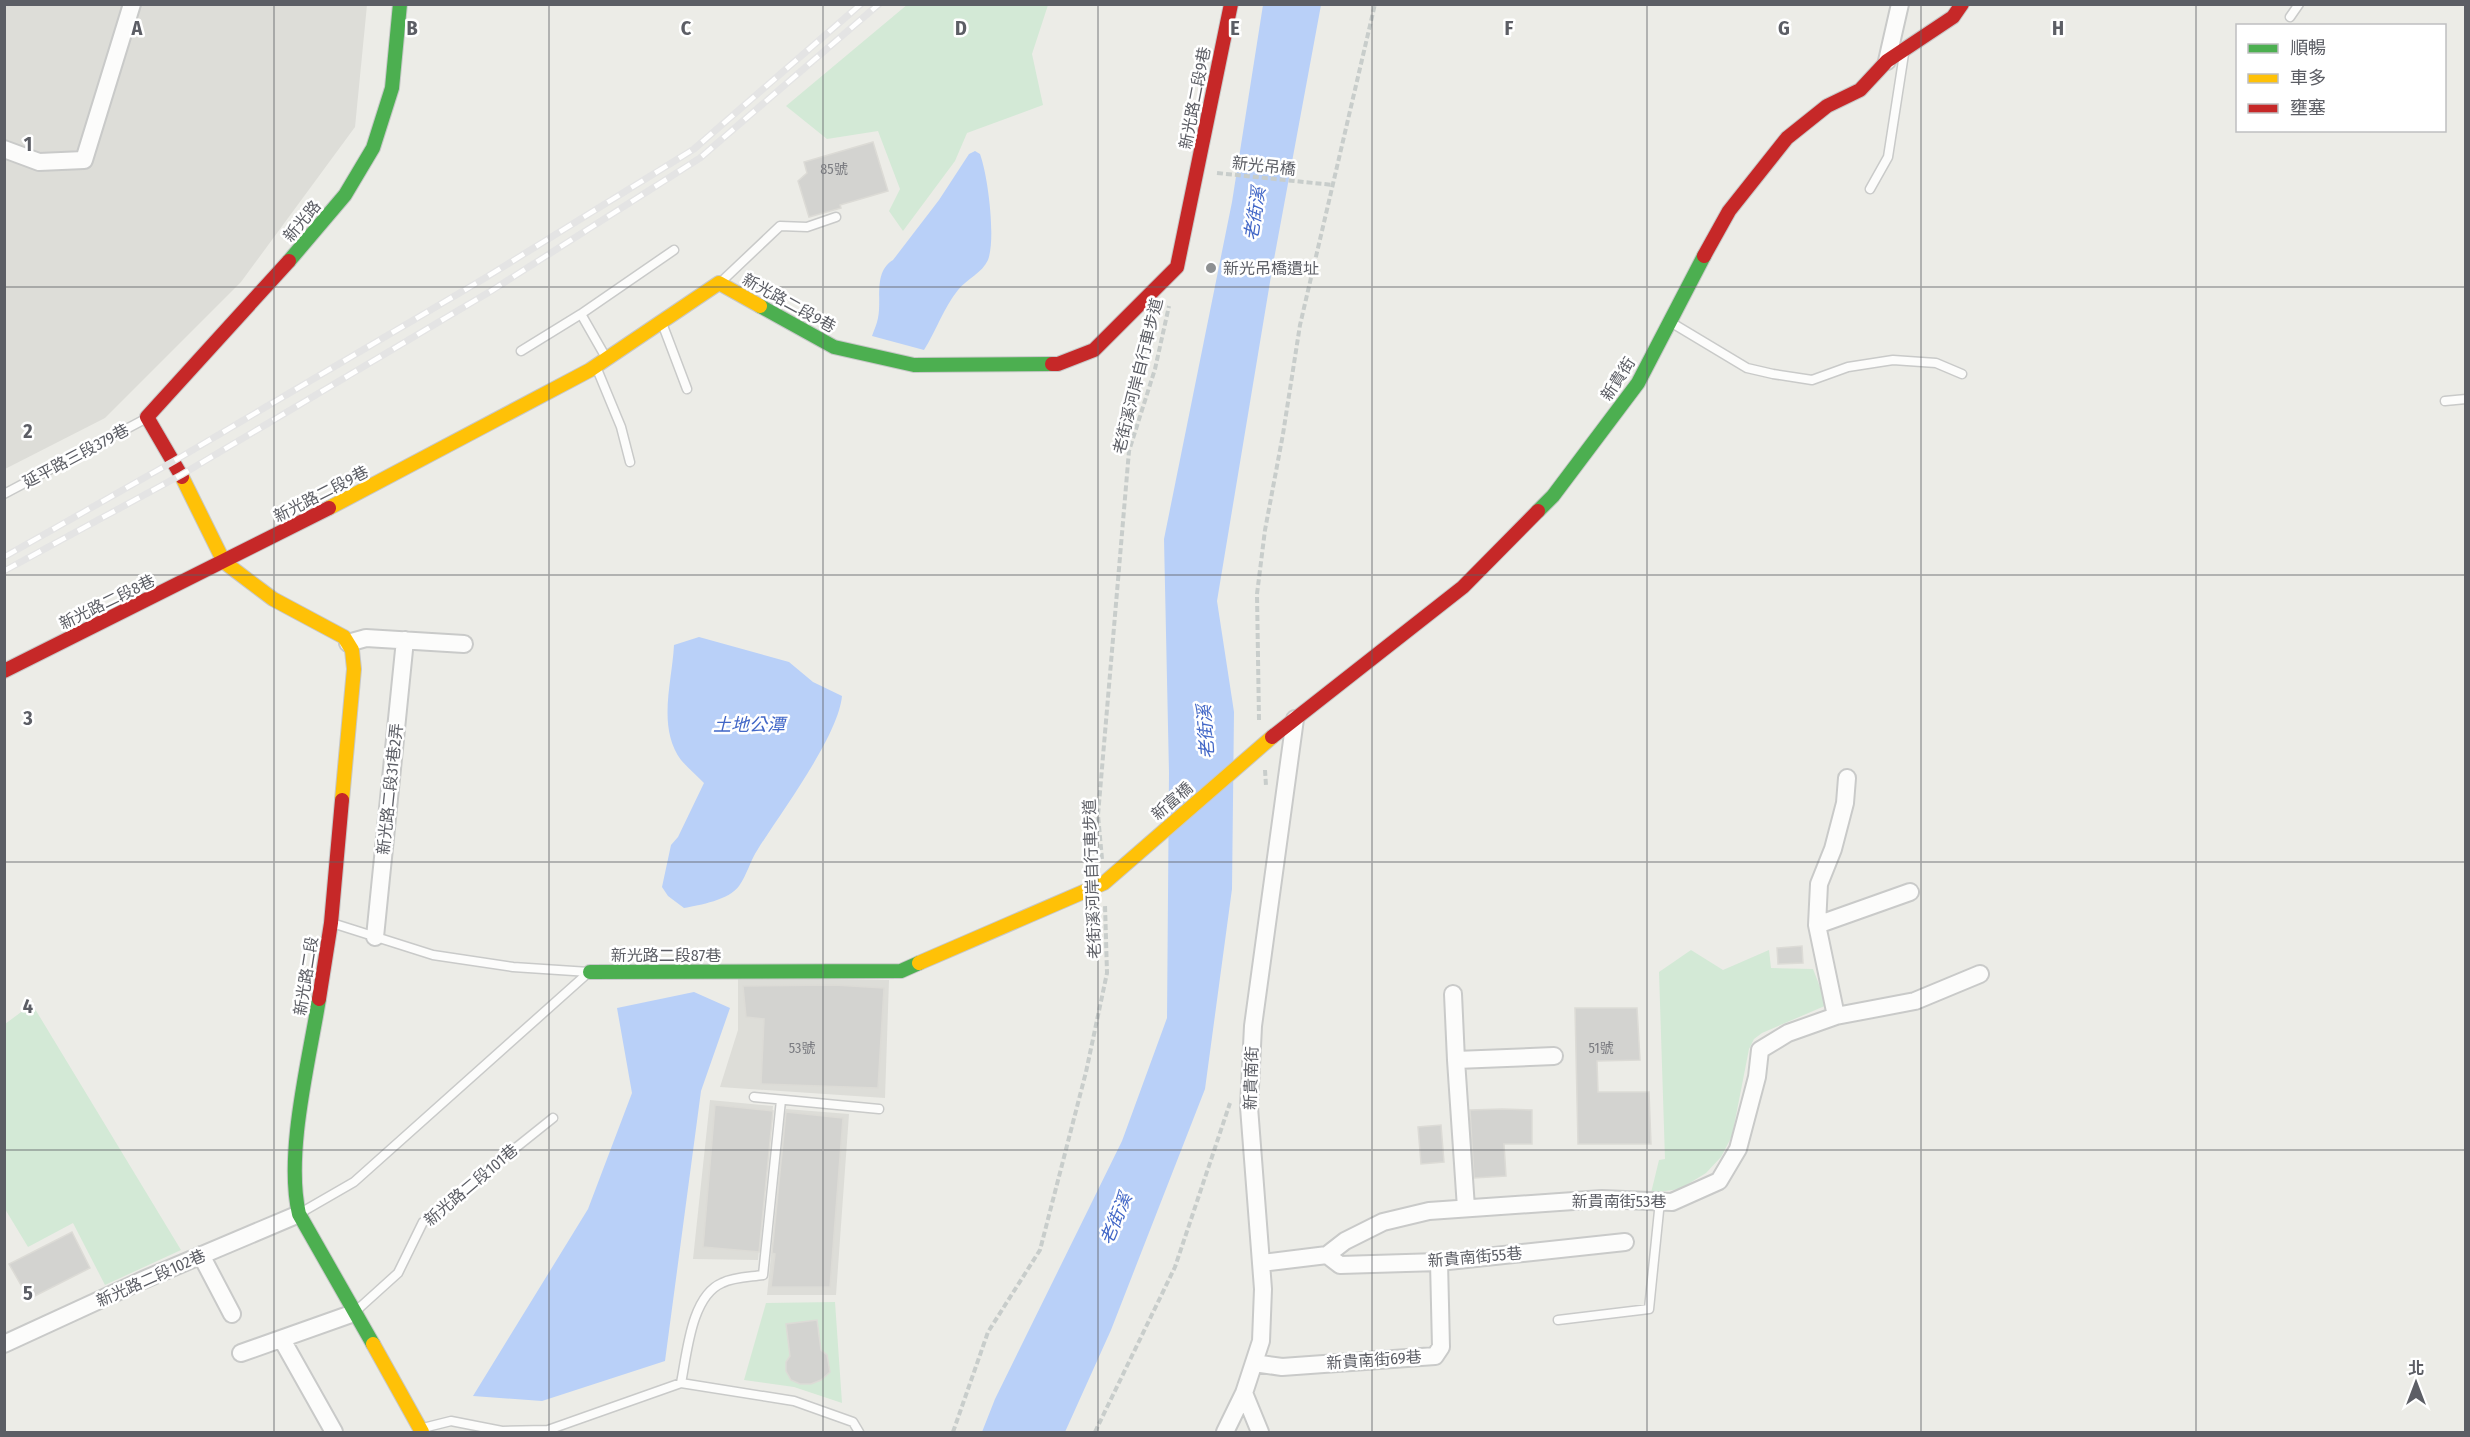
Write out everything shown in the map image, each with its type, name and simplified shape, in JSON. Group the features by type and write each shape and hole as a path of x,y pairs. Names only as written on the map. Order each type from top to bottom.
{"street":[{"path":"4,148 39,162 84,160 132,4"},
{"name":"新光路","path":"147,417 302,247 345,195 373,148 392,88 400,4"},
{"name":"新光路二段9巷","path":"224,562 383,481 601,362 719,283 834,347 914,365 1058,364 1094,350 1177,267 1231,4"},
{"path":"1887,61 1900,4"},
{"name":"新貴街","path":"1262,745 1463,587 1553,496 1638,383 1729,211 1787,138 1827,105 1860,90 1887,61 1953,17 1962,4"},
{"path":"147,417 174,461 224,562 273,599 344,636 348,644 366,638 464,644"},
{"name":"新光路二段8巷","path":"4,671 224,562"},
{"name":"新光路二段31巷2弄","path":"375,937 405,640"},
{"name":"新光路二段","path":"348,644 352,650 354,669 331,923 296,1141 295,1197 298,1214 421,1431"},
{"name":"新貴南街","path":"1225,1432 1244,1394 1261,1341 1262,1263 1249,1107 1253,1026 1295,718"},
{"name":"新富橋","path":"1104,883 1262,745"},
{"path":"1836,1016 1817,925 1819,884 1833,849 1845,803 1847,778"},
{"name":"新光路二段87巷","path":"590,972 901,971 1104,883"},
{"path":"1817,925 1910,892"},
{"name":"新貴南街53巷","path":"1327,1256 1345,1241 1383,1222 1428,1211 1602,1200 1672,1202 1719,1181 1738,1149 1757,1077 1760,1050 1788,1033 1836,1016 1915,1000 1980,975"},
{"path":"1453,994 1466,1208"},
{"path":"1456,1060 1554,1056"},
{"name":"新光路二段102巷","path":"4,1344 298,1214"},
{"name":"新貴南街55巷","path":"1327,1256 1340,1265 1439,1262 1625,1242"},
{"path":"201,1256 232,1314"},
{"path":"1262,1263 1327,1256"},
{"name":"新貴南街69巷","path":"1254,1363 1282,1367 1435,1356 1441,1347 1439,1262"},
{"path":"242,1353 354,1313"},
{"path":"285,1345 334,1432"},
{"path":"1244,1394 1260,1432"},
{"path":"402,1432 421,1431"}],"lane":[{"path":"2290,16 2299,4"},
{"path":"1870,189 1888,157 1905,50"},
{"path":"719,283 780,226 807,227 837,216"},
{"path":"520,351 581,314 674,250"},
{"path":"581,314 601,362 630,462"},
{"path":"1669,321 1747,368 1773,374 1812,380 1848,367 1893,360 1936,363 1962,374"},
{"path":"661,322 687,389"},
{"path":"2445,401 2466,399"},
{"name":"延平路三段379巷","path":"4,494 147,417"},
{"path":"331,923 433,955 513,967 590,972"},
{"name":"新光路二段87巷","path":"298,1214 354,1182 590,972"},
{"path":"754,1097 879,1108"},
{"path":"681,1383 694,1320 704,1295 722,1282 763,1275 781,1100"},
{"name":"新光路二段101巷","path":"354,1313 398,1273 423,1222 553,1118"},
{"path":"1558,1320 1649,1309 1660,1202"},
{"path":"421,1431 451,1422 502,1431 548,1430 681,1383 794,1401 853,1422 859,1432"}],"path":[{"path":"1259,723 1257,594 1264,530 1283,434 1300,325 1375,4"},
{"name":"新光吊橋","path":"1215,173 1333,185"},
{"name":"老街溪河岸自行車步道","path":"953,1432 988,1332 1040,1250 1086,1072 1107,972 1104,883 1098,815 1129,451 1155,369 1170,301"},
{"path":"1095,1432 1175,1267 1234,1094"}],"shaded area":[{"path":"5,5 367,5 355,127 241,282 105,418 5,469"},
{"path":"738,978 889,980 885,1098 720,1087 738,1030"},
{"path":"710,1100 773,1106 758,1260 693,1259"},
{"path":"786,1109 849,1114 836,1295 767,1295"}],"green space":[{"path":"908,4 1048,5 1032,54 1043,105 967,133 955,161 903,231 889,211 900,189 878,131 827,139 786,106"},
{"path":"1691,950 1723,970 1769,950 1771,968 1813,969 1827,1005 1762,1033 1754,1039 1749,1049 1732,1136 1721,1157 1706,1173 1680,1189 1651,1193 1659,1160 1665,1159 1659,972"},
{"path":"32,1004 181,1250 105,1285 73,1223 28,1247 5,1209 5,1024"},
{"path":"835,1302 842,1403 794,1387 744,1380 766,1303"}],"water":[{"name":"老街溪","path":"1263,5 1321,5 1272,270 1217,601 1234,712 1232,889 1205,1089 1111,1330 1065,1432 982,1432 995,1399 1122,1141 1167,1018 1169,773 1164,539 1232,202"},
{"path":"975,151 980,154 988,191 991,237 988,260 982,269 953,297 924,350 872,336 878,318 883,271 939,200 969,154"},
{"name":"土地公潭","path":"699,637 789,662 813,682 842,696 838,713 820,753 755,854 739,886 721,898 684,908 668,896 662,887 671,845 678,837 704,783 681,760 674,747 668,719 668,704 674,645"},
{"path":"694,992 730,1008 701,1091 665,1361 542,1401 473,1396 588,1209 632,1093 617,1008"}],"building":[{"path":"873,142 888,191 809,217 798,181 807,173 804,162"},
{"path":"1802,946 1803,963 1778,964 1777,948"},
{"path":"835,985 884,988 878,1088 761,1084 764,1019 746,1017 743,986"},
{"path":"1575,1008 1637,1008 1640,1060 1597,1061 1598,1092 1649,1092 1651,1144 1578,1144"},
{"path":"715,1105 773,1111 759,1252 703,1247"},
{"path":"1470,1110 1532,1110 1532,1144 1504,1144 1506,1176 1474,1178"},
{"path":"786,1112 843,1118 830,1287 771,1287 775,1254 772,1253"},
{"path":"1441,1125 1444,1162 1421,1164 1418,1127"},
{"path":"72,1232 90,1268 29,1299 9,1264"},
{"path":"817,1320 821,1350 827,1355 830,1372 821,1380 811,1384 800,1384 791,1380 786,1371 786,1362 790,1356 786,1324"}],"railway":[{"path":"4,557 174,461 485,278 694,149 861,4"},
{"path":"4,571 181,475 491,291 700,158 879,4"}],"traffic: fast":[{"path":"289,261 345,195 373,148 392,88 400,4"},
{"path":"1538,511 1553,496 1638,383 1704,256"},
{"path":"760,306 834,347 914,365 1052,364"},
{"path":"590,972 901,971 919,963"},
{"path":"319,999 300,1107 295,1190 299,1214 373,1344"}],"traffic: slow":[{"path":"329,508 590,370 719,283 760,306"},
{"path":"182,477 224,562 273,599 344,637 352,650 354,669 342,800"},
{"path":"919,963 1104,883 1272,737"},
{"path":"373,1344 422,1432"}],"traffic: jam":[{"path":"1052,364 1058,364 1094,350 1177,267 1231,4"},
{"path":"1704,256 1729,211 1787,138 1827,106 1860,90 1887,61 1953,17 1962,4"},
{"path":"182,477 147,417 289,261"},
{"path":"4,671 329,508"},
{"path":"1272,737 1463,587 1538,511"},
{"path":"319,999 331,923 342,800"}],"place":[{"name":"新光吊橋遺址","path":"1211,268"}]}
